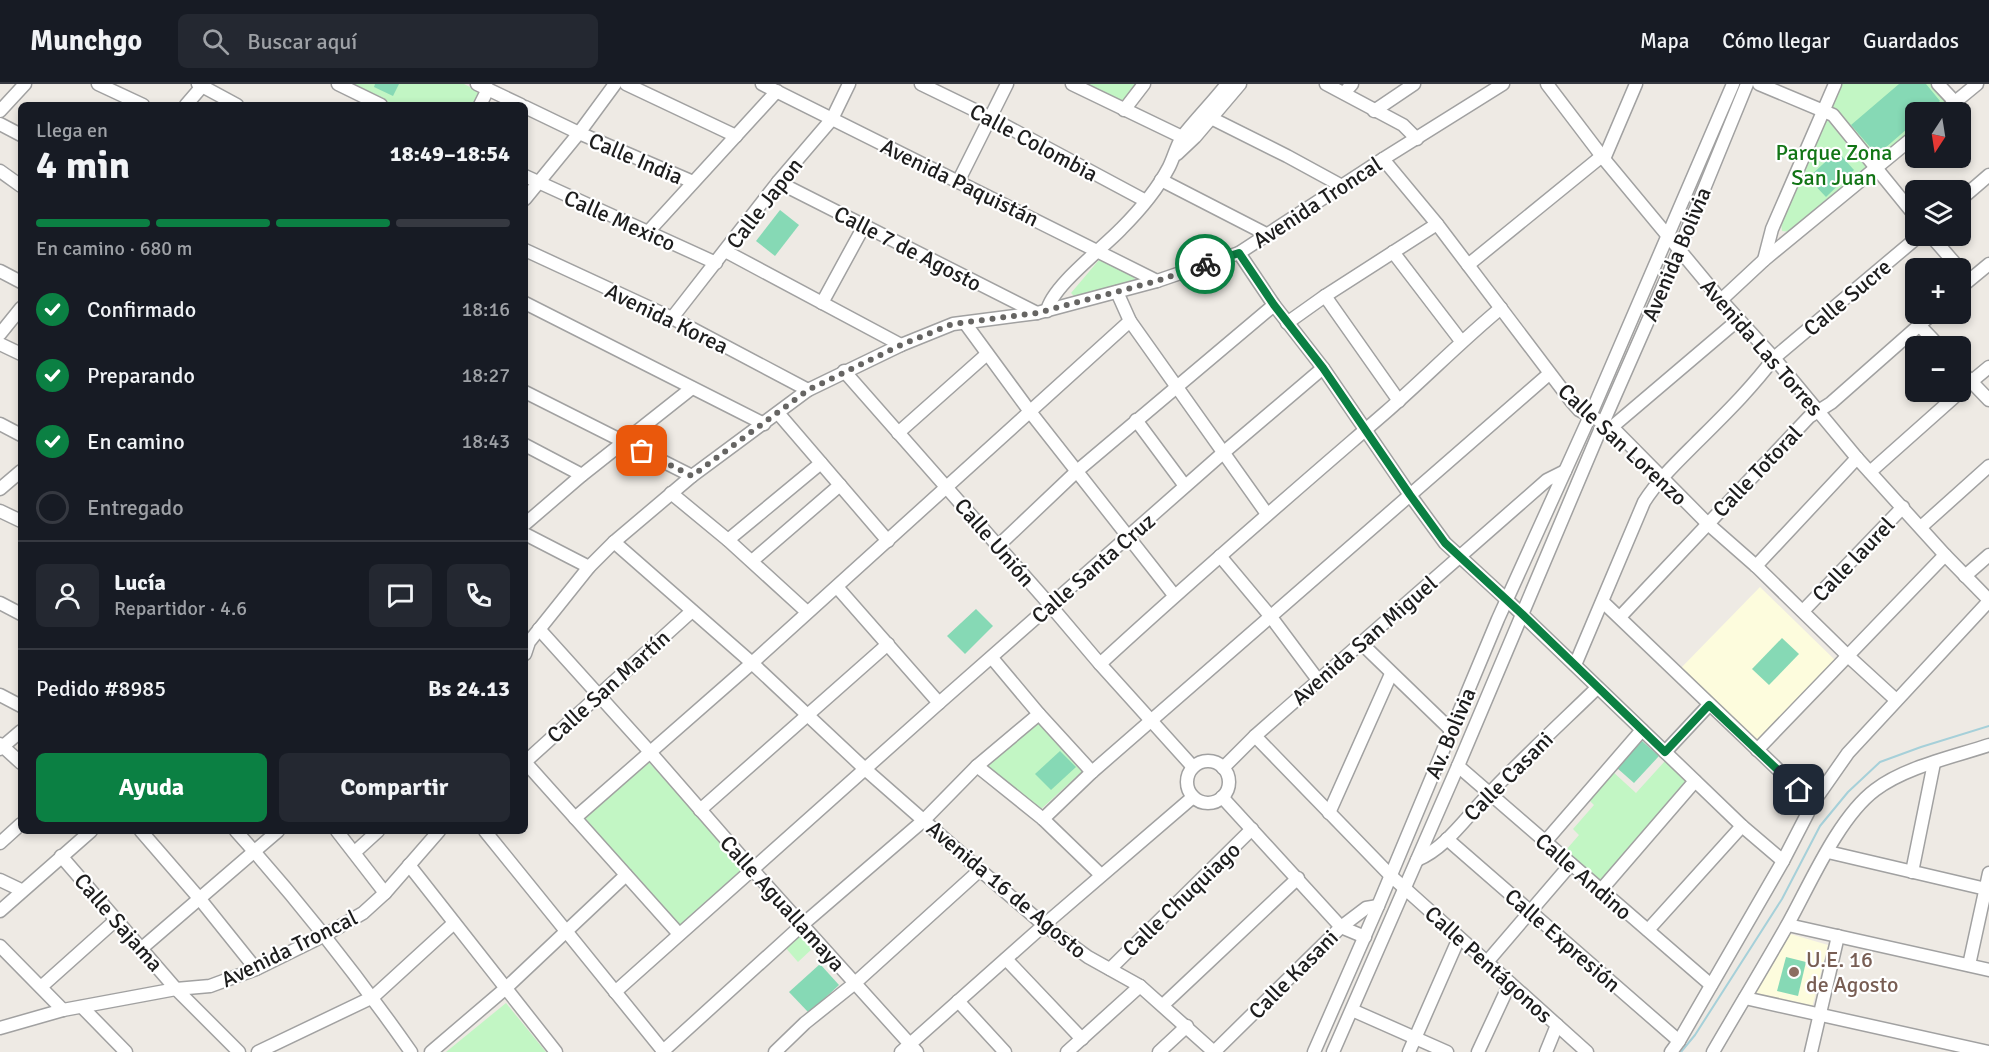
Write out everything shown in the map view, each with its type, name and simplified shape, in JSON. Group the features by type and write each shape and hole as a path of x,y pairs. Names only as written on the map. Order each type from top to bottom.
{"street":[{"path":"0,111 25,84"},
{"path":"98,84 137,102"},
{"path":"338,84 375,102"},
{"path":"528,195 579,133 615,84"},
{"path":"626,84 736,136"},
{"name":"Avenida Paquistán","path":"762,84 1157,281"},
{"name":"Calle Japon","path":"672,318 778,182 832,119 849,84"},
{"name":"Calle Colombia","path":"921,84 991,118 1146,201"},
{"path":"958,182 1007,84"},
{"path":"1124,110 1144,84"},
{"path":"1172,159 1195,137 1227,84"},
{"path":"1042,312 1080,267 1146,201 1161,180 1182,137 1240,84"},
{"path":"1326,84 1348,89 1374,111 1403,125 1417,139"},
{"path":"1374,111 1414,84"},
{"name":"Avenida Troncal","path":"528,643 589,567 614,542 692,476 808,390 844,371 952,324 1042,312 1157,281 1239,253 1503,84"},
{"name":"Avenida Las Torres","path":"1547,84 1603,158 1738,320 1774,358 1857,458 1989,600"},
{"path":"1468,265 1603,158 1636,84"},
{"name":"Avenida Bolivia","path":"1590,416 1733,84"},
{"name":"Avenida Bolivia","path":"1607,425 1747,84"},
{"path":"1759,84 1833,115 1905,204"},
{"path":"1764,260 1772,229 1835,84"},
{"path":"1938,84 1955,102 1977,84"},
{"path":"188,102 201,85 232,102"},
{"path":"1074,85 1182,137"},
{"path":"480,102 482,87 514,102"},
{"path":"648,232 777,91"},
{"name":"Calle India","path":"528,108 693,182"},
{"path":"1207,116 1342,186"},
{"path":"0,124 18,133"},
{"path":"1721,300 1764,260 1905,144"},
{"name":"Calle San Lorenzo","path":"1383,159 1437,224 1571,401 1590,416 1607,425 1707,523 1756,566 1895,699"},
{"path":"0,171 18,184"},
{"path":"1971,191 1989,175"},
{"name":"Calle Mexico","path":"528,178 716,263"},
{"path":"1161,180 1268,235"},
{"name":"Calle 7 de Agosto","path":"778,182 1042,312"},
{"path":"1287,323 1437,224"},
{"path":"822,303 864,226"},
{"name":"Calle Sucre","path":"1575,665 1644,502 1654,486 1728,411 1774,358 1907,246"},
{"path":"1940,246 1950,258"},
{"name":"Avenida Korea","path":"528,251 672,318 808,390"},
{"path":"725,251 901,345"},
{"path":"1394,252 1461,341"},
{"path":"1239,253 1287,323 1323,368 1445,543 1742,826 1783,861"},
{"path":"1971,280 1989,264"},
{"path":"0,271 18,280"},
{"path":"1117,292 1130,321 1267,514"},
{"path":"1325,296 1399,400"},
{"path":"528,305 764,424"},
{"path":"998,546 1077,471 1274,305"},
{"path":"1100,664 1174,596 1399,400 1461,341 1501,308"},
{"path":"0,334 18,312"},
{"path":"1607,425 1738,320"},
{"path":"575,818 948,488 1130,321"},
{"path":"965,323 1031,413 1174,596"},
{"path":"1918,325 1929,336"},
{"name":"Calle Totoral","path":"1620,618 1809,417 1831,403 1918,325"},
{"path":"3,349 18,353"},
{"path":"897,433 987,354"},
{"path":"1989,367 1971,381 1989,400"},
{"name":"Calle Santa Cruz","path":"615,992 865,768 1185,486 1323,368"},
{"name":"Calle Unión","path":"844,371 1193,767"},
{"path":"1043,819 1092,772 1550,374"},
{"path":"528,521 582,475 692,388"},
{"path":"528,394 692,476"},
{"path":"1870,472 1948,402"},
{"path":"778,412 888,541"},
{"name":"Av. Bolivia","path":"1314,1052 1391,876 1450,730 1590,416"},
{"path":"1136,420 1185,486"},
{"path":"0,424 18,433"},
{"name":"Av. Bolivia","path":"1333,1052 1522,614 1607,425"},
{"path":"528,448 582,475"},
{"path":"1756,566 1857,458"},
{"path":"728,540 821,463"},
{"path":"1921,526 1989,466"},
{"name":"Avenida San Miguel","path":"1223,768 1255,736 1459,556 1547,480 1565,471"},
{"path":"0,489 18,474"},
{"path":"752,561 840,485"},
{"path":"671,493 728,540 807,612"},
{"name":"Calle laurel","path":"1803,611 1903,507"},
{"path":"0,511 18,520"},
{"path":"528,536 589,567"},
{"name":"Avenida 16 de Agosto","path":"614,542 752,663 865,768 1044,925 1088,957 1140,986 1214,1052"},
{"path":"1757,750 1945,555"},
{"path":"1965,576 1989,555"},
{"path":"1220,556 1271,617 1318,680"},
{"path":"837,587 939,703"},
{"path":"1671,1052 1783,861 1812,803 1848,753 1895,699 1989,600"},
{"path":"1603,602 1812,803"},
{"path":"0,603 18,612"},
{"name":"Calle San Martín","path":"528,759 692,611"},
{"name":"Calle Aguallamaya","path":"539,630 855,983 909,1049"},
{"path":"700,810 888,644"},
{"path":"1361,644 1450,730"},
{"path":"992,658 1092,772"},
{"path":"1329,813 1391,674"},
{"name":"Calle Casani","path":"1417,860 1427,856 1447,839 1489,793 1597,688"},
{"path":"0,695 18,704"},
{"path":"1665,752 1709,705"},
{"path":"487,834 663,1052 802,925 924,820 977,766 1039,714"},
{"path":"1545,842 1642,730"},
{"path":"18,733 1,746 18,760"},
{"name":"Calle Pentágonos","path":"1255,736 1391,876 1587,1052"},
{"path":"1713,1052 1847,820 1867,796 1890,780 1989,746"},
{"path":"1205,761 1218,764 1223,768 1228,779 1226,792 1222,797 1211,802 1204,802 1193,797 1189,791 1187,778 1193,767 1205,761"},
{"path":"1912,872 1934,763"},
{"path":"528,765 679,934"},
{"path":"977,766 1043,819 1101,875"},
{"name":"Calle Andino","path":"1458,766 1711,985"},
{"path":"1601,890 1695,781"},
{"path":"909,1049 958,1001 1193,797"},
{"path":"1222,797 1341,927 1365,937"},
{"path":"1647,930 1742,826"},
{"path":"0,843 18,827"},
{"name":"Calle Chuquiago","path":"1110,969 1252,829"},
{"path":"0,911 21,890 87,834"},
{"path":"144,834 256,969"},
{"path":"239,834 326,935 411,1052"},
{"path":"142,948 274,834"},
{"path":"340,834 385,893"},
{"path":"355,852 375,834"},
{"name":"Avenida Troncal","path":"0,1028 63,1010 176,989 210,986 256,969 326,935 363,913 385,893 435,834"},
{"name":"Calle Expresión","path":"1447,839 1679,1041"},
{"path":"1828,852 1986,889"},
{"name":"Calle Sajama","path":"61,856 176,989 239,1052"},
{"path":"1487,963 1571,864"},
{"path":"409,865 556,1052"},
{"path":"775,1052 980,870"},
{"path":"1969,965 1989,873"},
{"path":"431,1052 506,988 626,875"},
{"path":"1163,1005 1298,878"},
{"path":"0,880 21,890"},
{"name":"Calle Kasani","path":"1214,1052 1341,927 1366,908 1378,906"},
{"path":"41,987 117,919"},
{"path":"258,1052 373,997 454,923"},
{"path":"1788,925 1989,970"},
{"path":"1811,1052 1838,936"},
{"path":"1409,1052 1459,938"},
{"path":"0,946 63,1010"},
{"path":"1006,959 1082,1039"},
{"path":"1478,1052 1510,983"},
{"path":"1067,1052 1140,986"},
{"path":"1745,998 1988,1052"},
{"path":"958,1001 1005,1052"},
{"path":"82,1007 126,1052"},
{"path":"1352,1010 1448,1052"},
{"path":"1546,1052 1557,1025"},
{"path":"1159,1052 1187,1026"}],"shaded area":[{"path":"1760,587 1836,661 1755,744 1679,670"},
{"path":"1787,933 1828,945 1812,1008 1765,997 1753,991"}],"green space":[{"path":"352,84 464,84 480,92 475,102 388,102"},
{"path":"375,84 399,84 393,96 374,87"},
{"path":"1080,84 1137,84 1121,105"},
{"name":"Parque Zona San Juan","path":"1842,84 1933,84 1948,100 1946,102 1905,102 1905,137 1877,161 1832,107"},
{"path":"1899,84 1926,84 1940,101 1905,102 1905,131 1877,155 1851,125"},
{"name":"Parque Zona San Juan","path":"1826,118 1866,167 1826,204 1790,232 1782,231 1781,222"},
{"path":"1837,151 1854,170 1826,197 1808,178"},
{"path":"780,210 799,225 775,256 756,241"},
{"path":"1099,260 1134,276 1135,280 1074,296 1071,293"},
{"path":"976,609 993,626 965,654 947,636"},
{"path":"1782,638 1799,654 1769,685 1752,669"},
{"path":"1038,719 1085,769 1040,810 986,766"},
{"path":"1642,741 1659,756 1634,783 1617,768"},
{"path":"1060,751 1076,767 1051,790 1035,774"},
{"path":"646,759 746,869 680,928 580,818"},
{"path":"1665,761 1691,784 1603,883 1566,850 1579,835 1573,829 1594,805 1588,799 1612,771 1636,793"},
{"path":"799,933 813,948 798,962 784,946"},
{"path":"1786,957 1806,962 1798,996 1777,991"},
{"path":"820,964 839,985 809,1013 789,992"},
{"path":"506,1003 546,1052 446,1052"}],"waterway":[{"path":"1681,1052 1695,1035 1782,899 1820,826 1848,792 1880,762 1989,726"}],"way so far":[{"path":"642,451 692,476 808,390 901,345 952,324 1037,313 1157,281 1205,264"}],"place":[{"name":"U.E. 16 de Agosto","path":"1794,972"}],"route":[{"path":"1205,264 1239,253 1274,305 1323,368 1445,543 1665,752 1709,705 1799,790"}]}
